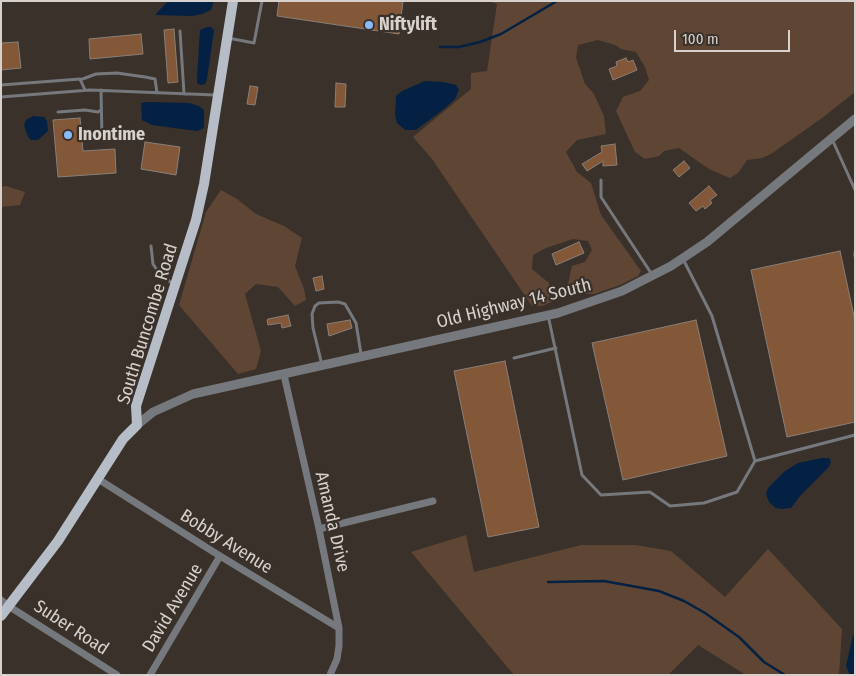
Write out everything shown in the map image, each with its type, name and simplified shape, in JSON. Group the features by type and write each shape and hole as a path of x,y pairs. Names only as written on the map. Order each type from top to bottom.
{"main road":[{"name":"South Buncombe Road","path":"1,616 5,603 58,541 123,439 137,425 136,406 198,211 233,1"}],"street":[{"name":"Old Highway 14 South","path":"137,425 154,412 193,394 548,315 601,300 653,276 707,242 855,119"},
{"name":"Amanda Drive","path":"284,375 339,628 337,659 330,675"},
{"name":"Bobby Avenue","path":"98,478 220,556 339,628"},
{"path":"319,529 433,501"},
{"name":"David Avenue","path":"150,675 220,556"},
{"name":"Suber Road","path":"5,603 116,675"}],"lane":[{"path":"227,38 254,44 262,1"},
{"path":"180,32 184,94"},
{"path":"1,85 80,80 96,74 117,73 155,79 157,93"},
{"path":"80,80 85,90"},
{"path":"1,97 85,90 218,95"},
{"path":"101,90 102,138"},
{"path":"58,112 85,110 98,112 101,110"},
{"path":"831,138 855,190"},
{"path":"601,180 601,197 653,276"},
{"path":"151,246 153,264 158,273 176,285"},
{"path":"683,258 712,316 755,461"},
{"path":"322,366 312,328 312,314 315,306 319,303 338,302 345,304 356,323 362,357"},
{"path":"548,315 582,476 601,495 650,492 670,506 704,503 737,492 755,461 855,435"},
{"path":"514,358 556,348"}],"shaded area":[{"path":"488,1 855,1 855,92 771,154 762,158 747,160 738,173 730,178 709,169 679,148 664,151 659,156 645,159 635,152 616,111 623,97 640,91 649,80 645,67 636,52 621,49 615,45 598,40 578,45 576,58 585,84 594,94 604,116 606,134 577,140 566,152 577,172 591,183 601,215 641,271 638,276 620,285 594,294 578,294 567,288 572,266 585,262 592,250 588,241 573,239 546,248 533,255 532,269 549,283 554,301 542,306 532,306 432,159 413,137 471,89 471,73 487,71 497,4"},
{"path":"6,186 25,192 20,205 1,207 1,187"},
{"path":"221,190 237,199 256,214 284,226 302,238 295,266 306,300 295,306 278,287 256,284 245,294 261,351 256,369 238,374 179,305 206,212"},
{"path":"466,535 474,572 581,545 635,545 671,551 725,597 768,549 842,629 839,675 746,675 698,645 668,675 514,675 411,552"}],"water":[{"path":"168,1 214,1 211,10 202,14 192,16 155,15"},
{"path":"211,27 214,30 207,79 205,84 200,85 197,83 197,79 200,30"},
{"path":"425,81 456,85 459,90 455,99 416,130 405,130 397,123 395,115 396,96 402,91"},
{"path":"141,103 189,103 199,106 204,110 204,128 197,131 152,125 142,120"},
{"path":"33,116 44,117 47,121 48,131 38,140 31,140 28,137 24,125 26,120"},
{"path":"829,458 831,462 828,468 800,496 791,508 776,508 769,502 766,494 768,488 785,471 798,463"},
{"path":"853,635 855,635 855,675 850,675 846,666"}],"building":[{"name":"Niftylift","path":"279,1 403,1 399,34 277,16"},
{"path":"174,29 178,82 168,83 164,30"},
{"path":"141,34 143,54 90,59 89,39"},
{"path":"18,42 21,68 1,70 1,43"},
{"path":"626,58 628,62 633,60 637,70 613,80 609,69 617,66 616,62"},
{"path":"336,83 346,84 345,107 335,107"},
{"path":"250,86 258,87 255,105 247,104"},
{"name":"Inontime","path":"80,118 83,151 115,149 116,173 58,177 53,120"},
{"path":"145,142 180,147 176,175 141,169"},
{"path":"615,144 617,165 603,166 603,161 587,171 582,164 602,152 601,146"},
{"path":"684,161 690,168 679,177 673,170"},
{"path":"709,186 717,195 710,200 712,203 705,209 703,206 696,211 689,203"},
{"path":"579,242 584,253 556,265 552,254"},
{"path":"840,251 855,321 855,422 787,437 751,270"},
{"path":"322,276 324,289 316,291 313,278"},
{"path":"288,315 291,326 282,328 281,323 268,325 268,319"},
{"path":"350,320 352,328 329,336 327,324"},
{"path":"696,320 727,456 623,480 592,343"},
{"path":"505,361 539,527 488,537 454,371"}],"waterway":[{"path":"440,47 459,47 501,34 557,1"},
{"path":"548,582 604,581 659,591 684,601 705,613 739,637 764,662 785,675"}],"place":[{"name":"Niftylift","path":"369,25"},
{"name":"Inontime","path":"68,135"}]}
